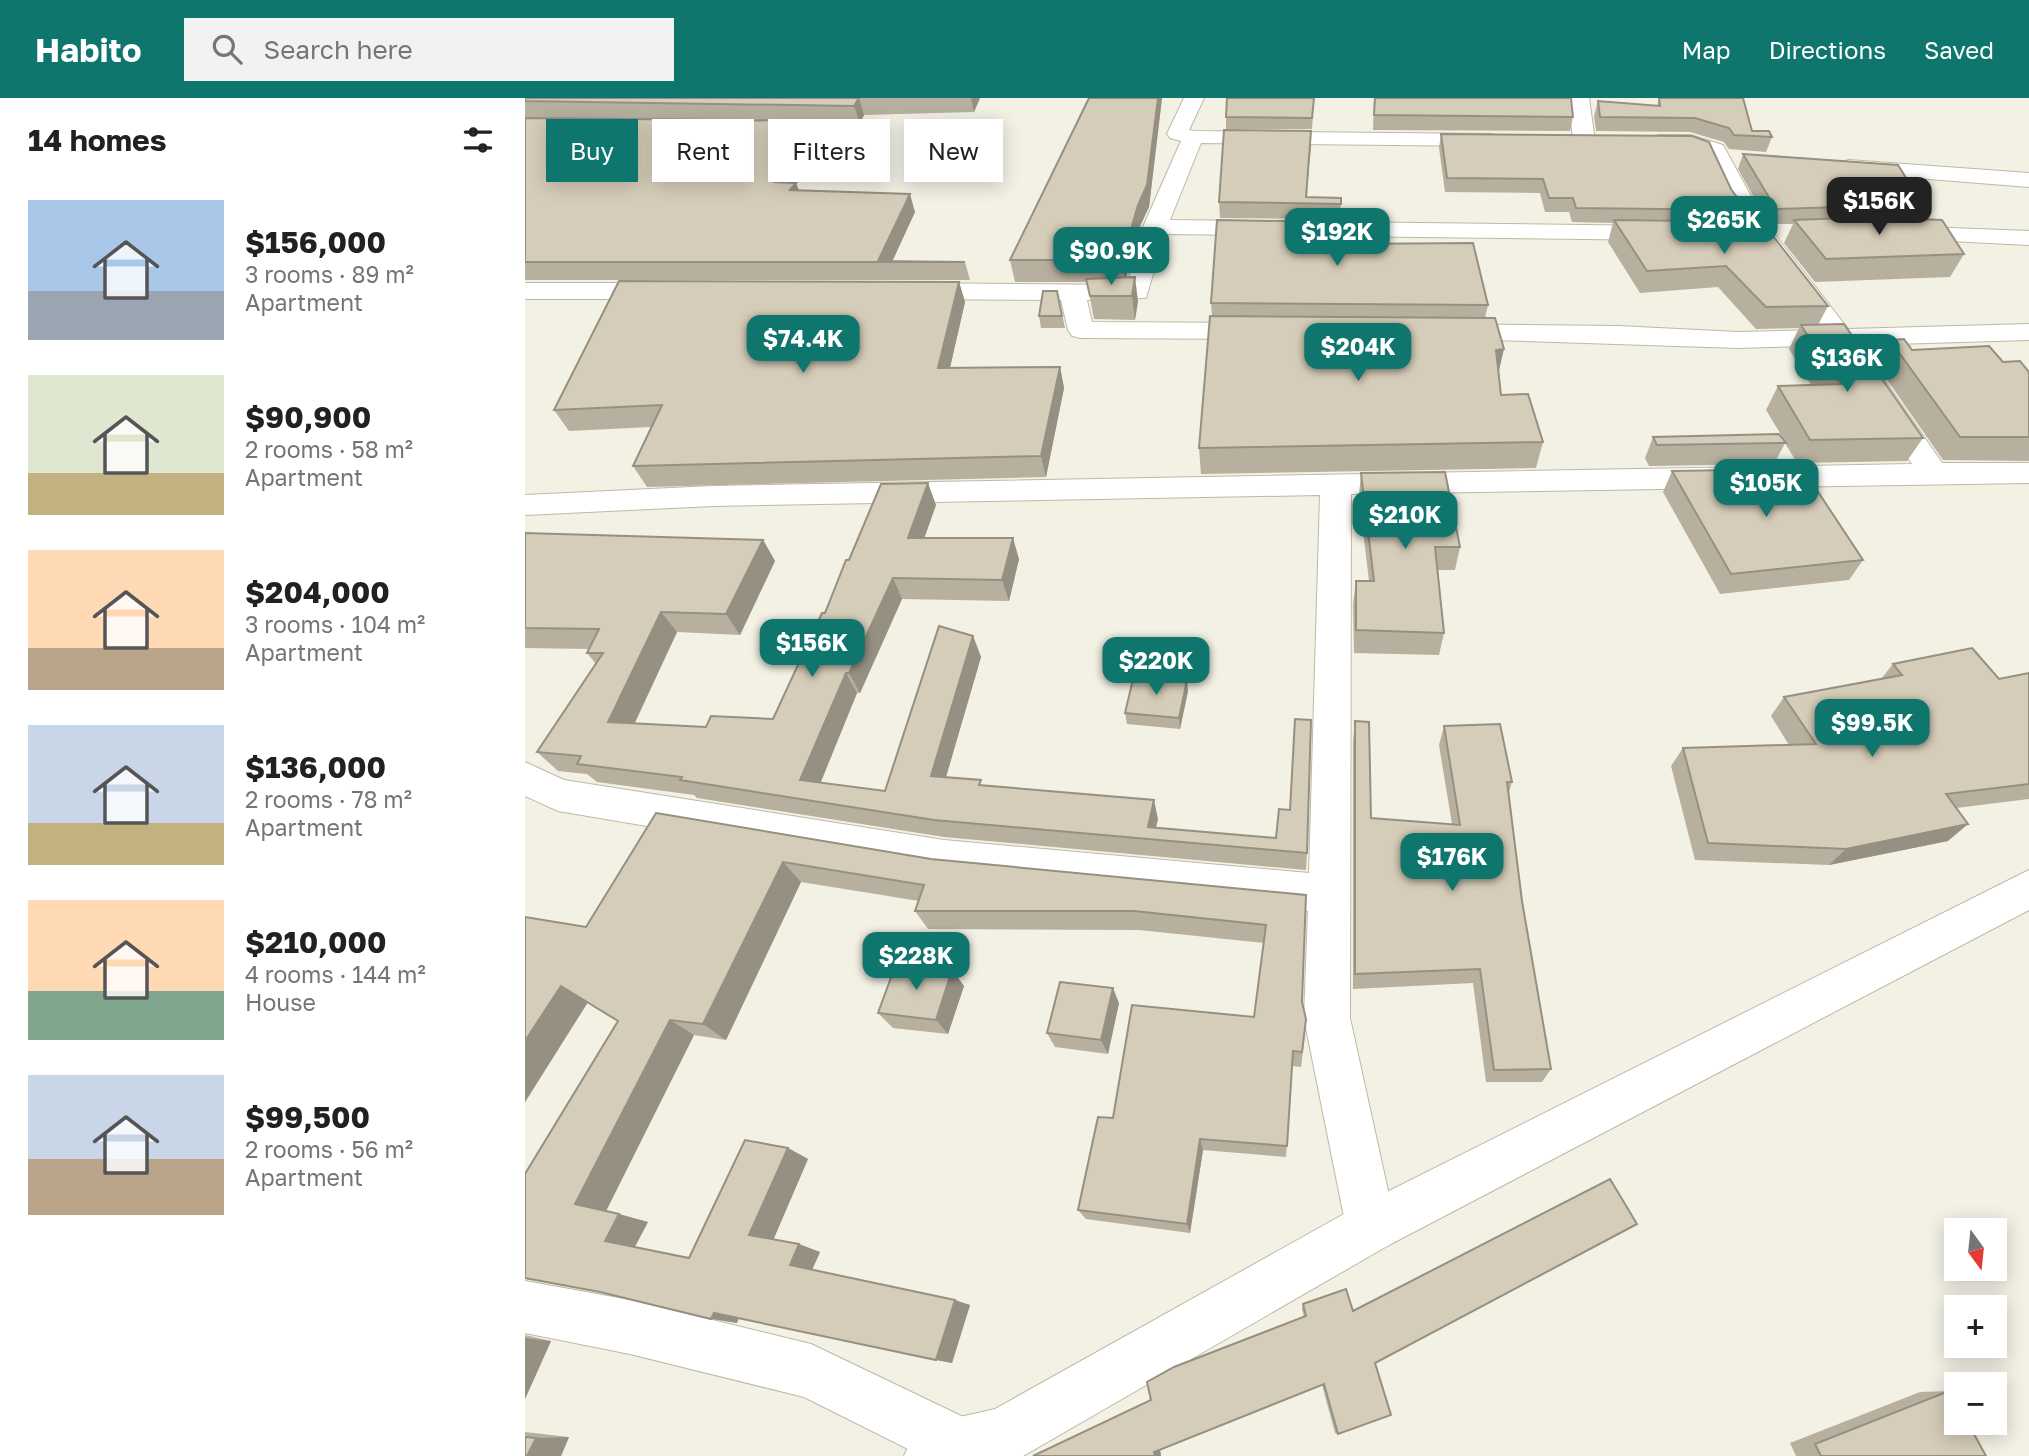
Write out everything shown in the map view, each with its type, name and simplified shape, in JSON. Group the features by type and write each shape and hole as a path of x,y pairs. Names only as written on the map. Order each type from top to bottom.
{"street":[{"path":"1579,98 1577,141 1610,141"},
{"path":"1190,99 1177,134 1193,137 1514,141"},
{"path":"759,128 768,128"},
{"path":"881,291 1137,293 1155,227 1193,137"},
{"path":"1637,141 1690,141 1731,159 1759,234 1840,336 1933,473"},
{"path":"1826,166 2029,180"},
{"path":"1155,227 1692,233"},
{"path":"1874,232 2029,238"},
{"path":"525,291 689,291"},
{"path":"1072,291 1081,330 1288,331"},
{"path":"1425,332 1618,334 1738,340 2029,332"},
{"path":"525,505 713,496 2029,473"},
{"path":"1336,485 1327,1018 1371,1227"},
{"path":"525,778 558,795 944,858 1330,894"},
{"path":"525,1307 630,1328 811,1371 975,1448 1371,1227 2029,889"}],"building":[{"path":"525,98 859,98 854,106 525,101"},
{"path":"1089,98 1158,98 1147,185 1138,205 1122,260 1010,260"},
{"path":"1227,98 1314,98 1312,118 1226,117"},
{"path":"1375,98 1571,98 1573,117 1374,115"},
{"path":"1659,98 1743,98 1752,131 1769,131 1772,137 1734,135 1729,128 1695,118 1600,117 1598,101 1660,106"},
{"path":"525,118 625,119 546,119 546,182 638,182 638,119 652,119 652,182 754,182 754,120 768,120 768,182 796,183 790,190 910,194 878,261 965,262 525,262"},
{"path":"1224,130 1311,131 1306,197 1341,198 1341,204 1219,202"},
{"path":"1441,134 1692,136 1709,142 1731,189 1746,210 1576,208 1573,198 1549,198 1543,179 1447,178"},
{"path":"1743,154 1898,165 1925,208 1869,206 1776,209"},
{"path":"1873,217 1942,220 1964,254 1826,259 1794,220"},
{"path":"1217,220 1340,222 1340,229 1345,229 1346,244 1473,243 1488,305 1211,303"},
{"path":"1614,220 1762,222 1828,306 1766,307 1726,266 1647,271"},
{"path":"1135,277 1132,296 1090,296 1086,279"},
{"path":"619,281 959,282 938,368 1060,367 1041,456 633,466 662,405 554,410"},
{"path":"1043,291 1057,291 1062,316 1039,316"},
{"path":"1210,316 1495,318 1504,349 1496,350 1501,395 1528,394 1543,442 1199,448"},
{"path":"1844,324 1923,438 1810,440 1778,386 1842,384 1829,369 1801,325"},
{"path":"1904,339 1912,350 1989,346 2003,362 2020,361 2029,372 2029,437 1960,437 1890,340"},
{"path":"1779,434 1786,443 1657,445 1653,437"},
{"path":"1803,469 1863,560 1731,574 1672,471"},
{"path":"1445,472 1460,547 1435,547 1444,633 1356,630 1356,581 1374,581 1361,473"},
{"path":"928,483 908,538 1013,538 1002,580 893,578 849,673 846,673 800,780 885,791 939,626 973,636 931,776 981,780 979,785 1154,800 1148,827 1276,838 1279,809 1290,810 1295,719 1311,720 1307,853 934,820 680,780 682,777 577,764 581,756 537,752 603,653 587,653 599,629 525,628 525,533 763,540 726,614 661,612 608,722 706,727 711,716 773,719 822,613 825,613 881,484"},
{"path":"1972,648 1999,679 2029,673 2029,784 1946,794 1968,824 1846,849 1708,843 1683,748 1816,744 1784,697 1902,675 1893,664"},
{"path":"1134,675 1187,680 1179,718 1125,713"},
{"path":"1355,721 1369,722 1371,818 1460,825 1444,726 1500,724 1512,782 1507,782 1522,901 1551,1069 1494,1070 1480,969 1355,974"},
{"path":"656,813 931,859 1306,895 1302,1002 1306,1019 1302,1052 1293,1051 1287,1146 1200,1139 1187,1224 1078,1210 1098,1117 1113,1118 1132,1005 1254,1017 1266,925 1134,911 915,911 924,885 783,862 703,1024 670,1020 575,1204 619,1214 605,1241 689,1258 745,1140 788,1148 749,1235 799,1244 790,1265 955,1300 936,1360 714,1313 711,1319 600,1292 525,1278 525,1174 618,1021 561,986 525,1041 525,917 586,927"},
{"path":"896,964 952,970 936,1020 878,1013"},
{"path":"1060,982 1113,988 1101,1040 1047,1033"},
{"path":"1610,1179 1637,1224 1375,1363 1391,1415 1338,1434 1324,1384 1154,1452 1155,1456 1033,1456 1151,1400 1147,1382 1174,1367 1306,1316 1303,1304 1346,1289 1353,1311"},
{"path":"1944,1393 1944,1435 1975,1435 1986,1456 1821,1456 1815,1444"},
{"path":"525,1437 536,1438 527,1456 525,1456"}]}
